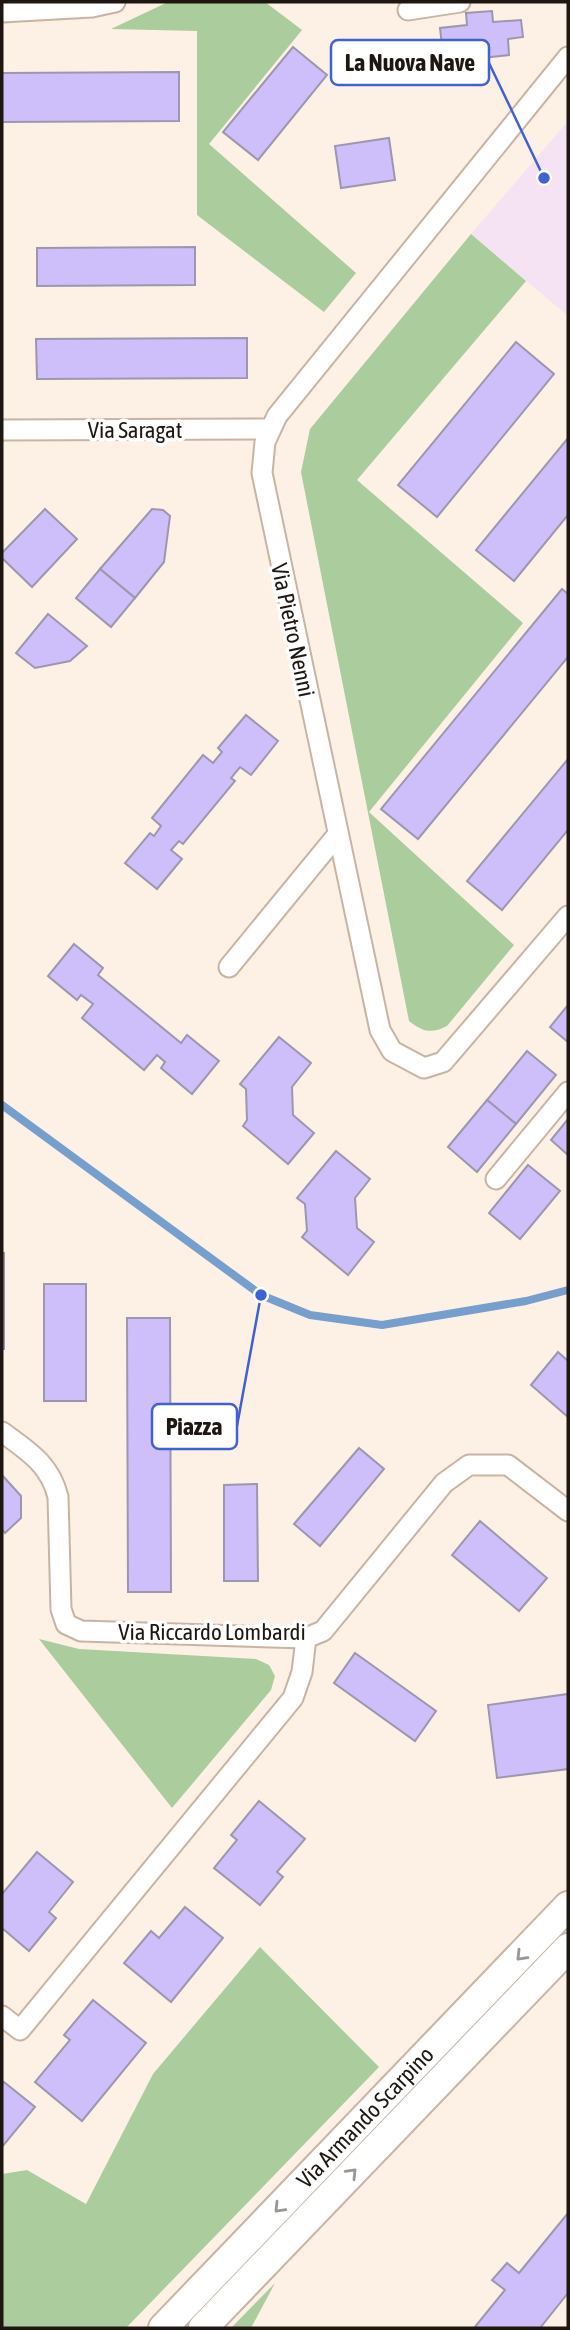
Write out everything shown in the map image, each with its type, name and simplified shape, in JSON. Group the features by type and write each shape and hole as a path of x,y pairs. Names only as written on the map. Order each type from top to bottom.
{"street":[{"path":"2,12 92,7 116,2"},
{"path":"408,10 460,2"},
{"name":"Via Pietro Nenni","path":"564,929 443,1062 424,1068 407,1062 391,1051 380,1030 268,512 262,473 269,429 568,57"},
{"name":"Via Saragat","path":"2,430 269,429"},
{"path":"229,967 338,834"},
{"path":"496,1179 568,1092"},
{"name":"Via Riccardo Lombardi","path":"2,1433 41,1461 55,1483 58,1497 61,1609 66,1624 73,1629 306,1637 323,1631 444,1483 469,1465 508,1465 568,1511"},
{"path":"2,2016 20,2030 293,1698 302,1672 306,1637"},
{"name":"Via Armando Scarpino","path":"163,2328 568,1906"},
{"name":"Via Armando Scarpino","path":"202,2328 568,1948"}],"shaded area":[{"path":"568,121 568,316 471,234"}],"green space":[{"path":"168,2 265,2 302,30 209,144 356,273 324,312 197,215 197,31 111,29"},
{"path":"471,234 526,281 357,480 523,623 369,812 514,945 447,1026 427,1031 409,1021 301,472 310,429"},
{"path":"39,1639 79,1649 256,1659 269,1665 275,1676 271,1690 172,1808"},
{"path":"260,1947 379,2067 126,2328 2,2328 2,2174 27,2170 86,2204 153,2074"},
{"path":"275,2283 251,2328 231,2328"}],"building":[{"path":"492,11 493,22 521,20 523,37 508,39 509,55 455,61 453,45 442,46 440,28 467,25 466,13"},
{"path":"293,47 327,75 258,160 223,132"},
{"path":"179,72 179,121 2,122 2,73"},
{"path":"389,138 395,180 341,188 335,146"},
{"path":"195,247 195,285 37,286 37,248"},
{"path":"247,338 247,378 37,379 36,339"},
{"path":"516,342 554,374 437,517 398,485"},
{"path":"568,438 568,515 514,581 476,550"},
{"path":"45,509 77,539 32,587 2,558 2,553"},
{"path":"152,509 163,510 170,516 164,562 135,598 100,569"},
{"path":"100,569 135,598 111,627 76,598"},
{"path":"562,589 568,594 568,657 418,839 381,809"},
{"path":"48,614 87,646 70,661 35,668 16,653"},
{"path":"246,715 278,741 251,775 240,767 231,778 235,781 183,844 179,841 171,850 182,859 157,889 125,863 150,833 154,836 161,826 152,818 203,755 213,763 222,752 218,748"},
{"path":"568,759 568,830 502,910 467,881"},
{"path":"74,944 103,968 98,975 181,1043 187,1035 219,1061 192,1094 161,1068 165,1062 157,1055 144,1070 82,1018 93,1004 81,995 77,1000 48,976"},
{"path":"568,1005 568,1042 550,1027"},
{"path":"279,1037 311,1063 292,1087 293,1115 314,1133 288,1164 243,1126 247,1120 246,1089 240,1084"},
{"path":"527,1051 556,1075 516,1124 487,1100"},
{"path":"487,1100 516,1124 477,1172 448,1147"},
{"path":"568,1119 568,1155 551,1140"},
{"path":"336,1151 370,1179 355,1198 357,1228 374,1242 348,1275 302,1237 307,1231 305,1204 297,1198"},
{"path":"528,1165 560,1191 520,1239 489,1213"},
{"path":"4,1253 4,1349 2,1349"},
{"path":"44,1284 86,1284 86,1401 44,1401"},
{"path":"127,1318 170,1318 171,1592 128,1592"},
{"path":"558,1352 568,1361 568,1417 531,1385"},
{"path":"359,1448 384,1469 320,1546 294,1524"},
{"path":"2,1475 21,1496 21,1518 5,1533 2,1529"},
{"path":"257,1484 258,1581 224,1581 224,1485"},
{"path":"480,1521 547,1578 519,1611 452,1555"},
{"path":"355,1653 436,1711 415,1741 334,1683"},
{"path":"568,1694 568,1769 497,1778 488,1705"},
{"path":"259,1801 305,1839 277,1872 283,1877 260,1905 214,1868 237,1840 231,1835"},
{"path":"37,1852 73,1882 49,1912 56,1918 29,1951 2,1928 2,1894"},
{"path":"185,1907 223,1938 171,2002 124,1963 151,1931 159,1938"},
{"path":"93,2000 146,2043 82,2121 35,2082 70,2040 64,2035"},
{"path":"4,2082 35,2107 2,2147 2,2085"},
{"path":"568,2213 568,2293 540,2328 474,2328 505,2290 492,2280 507,2263 519,2273"}],"waterway":[{"path":"2,1105 261,1295 310,1315 382,1325 526,1301 568,1290"}],"place":[{"name":"La Nuova Nave","path":"544,178"},
{"name":"Piazza","path":"261,1295"}]}
